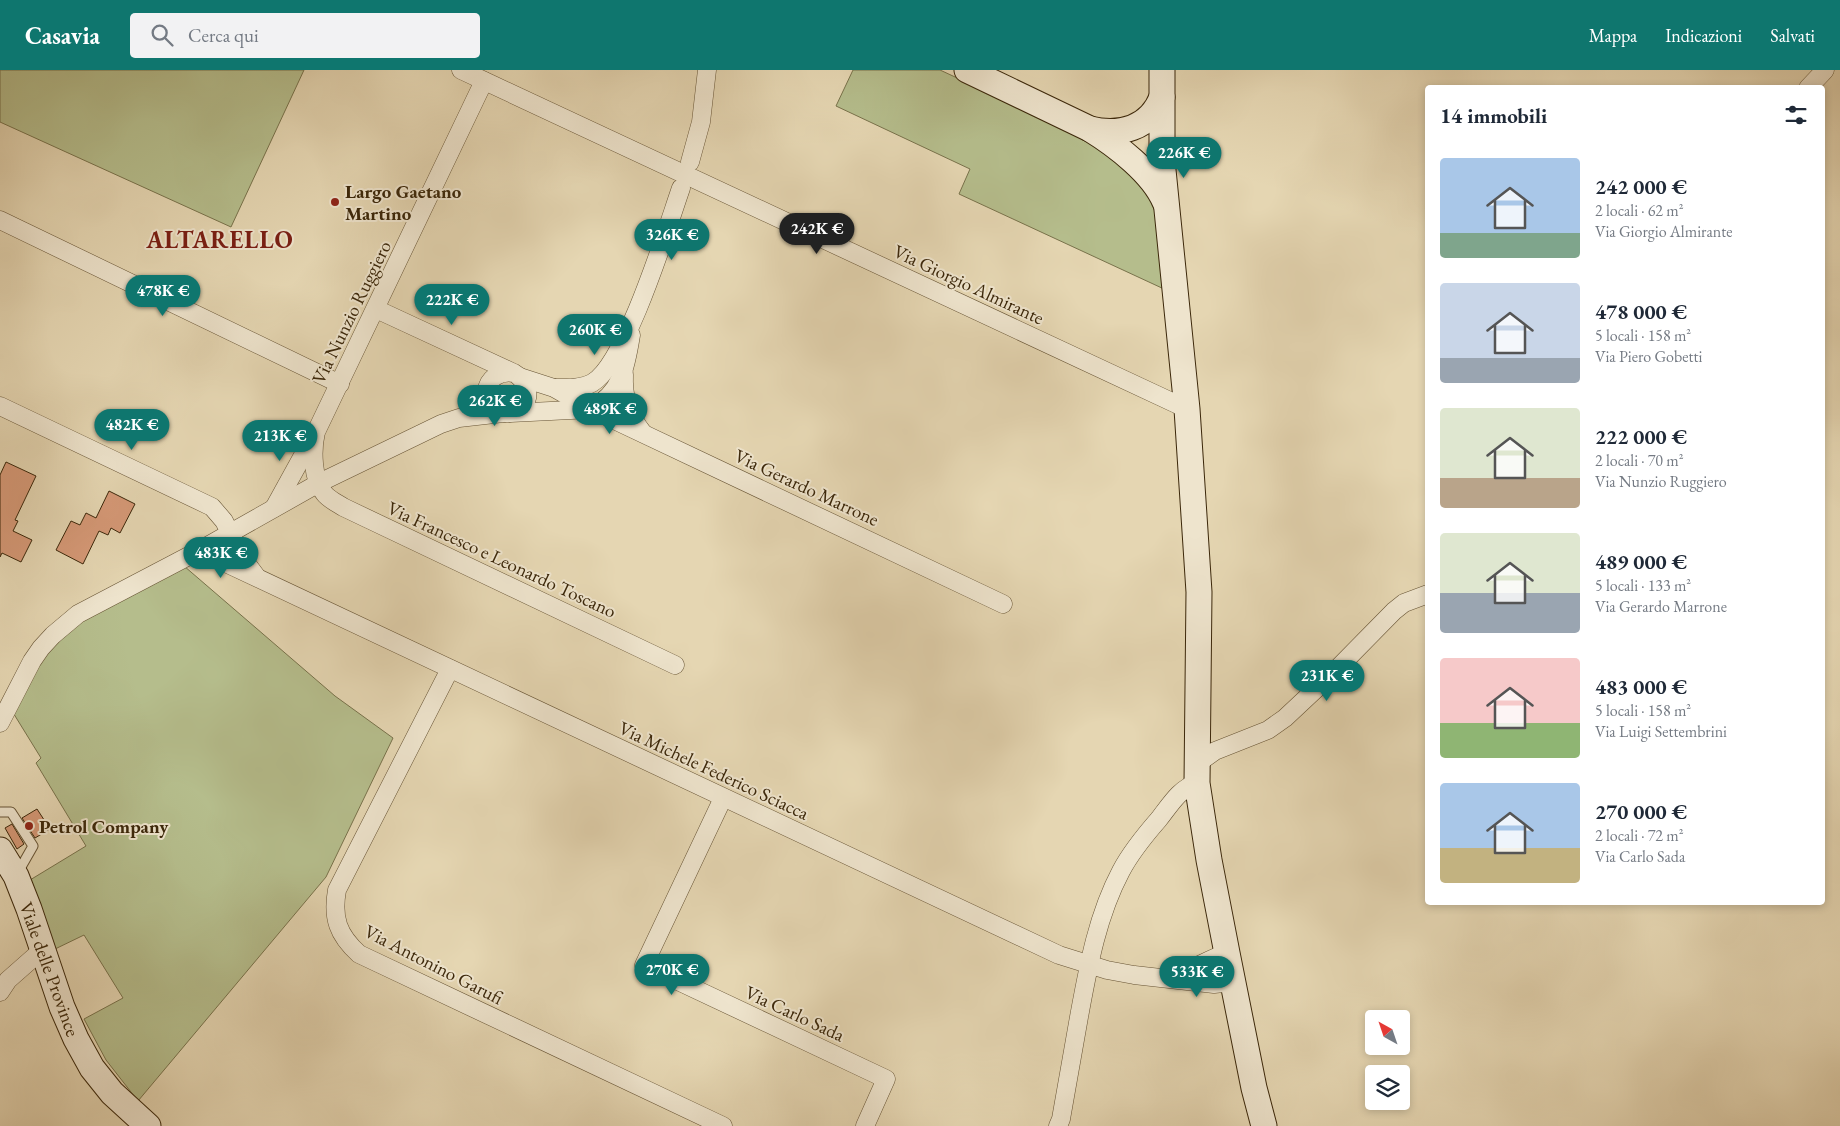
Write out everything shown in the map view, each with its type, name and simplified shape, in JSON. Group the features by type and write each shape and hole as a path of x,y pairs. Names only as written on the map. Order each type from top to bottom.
{"street":[{"name":"Via Giorgio Almirante","path":"461,70 1187,410"},
{"path":"690,162 701,122 707,70"},
{"path":"967,70 1090,128 1120,139 1141,160 1149,161 1156,158 1162,151"},
{"path":"1162,70 1162,151 1187,410 1199,592 1198,773 1209,860 1254,1088 1264,1126"},
{"path":"1811,85 1825,70"},
{"name":"Via Nunzio Ruggiero","path":"319,483 312,458 316,432 484,81"},
{"path":"1120,139 1147,119 1159,106 1162,97"},
{"path":"1120,139 1157,188 1168,210"},
{"path":"643,433 635,424 625,402 624,370 633,323 681,188"},
{"path":"0,220 340,384"},
{"path":"376,309 517,375 554,388 580,387 592,383 604,374 633,323"},
{"path":"0,722 32,661 41,648 64,624 96,603 202,549 319,483 441,424 459,418 506,413 592,409 609,396 624,370"},
{"path":"500,373 517,375 527,388 526,401 516,411 506,413 492,407 488,401 487,387 495,376 500,373"},
{"name":"Via Gerardo Marrone","path":"554,388 592,409 1003,604"},
{"path":"0,406 212,507 224,521 244,560 258,578"},
{"path":"274,508 316,432"},
{"name":"Via Francesco e Leonardo Toscano","path":"319,483 324,494 343,507 675,665"},
{"name":"Via Michele Federico Sciacca","path":"202,549 215,558 1059,955 1088,965 1134,975 1161,977"},
{"path":"1058,1126 1061,1119 1088,965 1105,906 1130,855 1215,752 1277,725 1333,674 1394,611 1404,603 1425,595"},
{"name":"Via Antonino Garufi","path":"450,669 337,890 334,907 338,925 346,942 359,954 723,1126"},
{"name":"Via Carlo Sada","path":"723,798 644,965 886,1079 865,1126"},
{"name":"Viale delle Province","path":"0,850 16,876 62,1007 76,1040 92,1068 112,1093 148,1126"},
{"path":"0,992 8,980 42,950"},
{"path":"1161,977 1185,972 1210,959 1227,953"},
{"path":"1161,977 1214,984 1233,982"}],"lane":[{"path":"0,812 11,812 33,846 16,876"}],"green space":[{"path":"0,70 304,70 231,227 0,122"},
{"path":"853,70 940,70 1082,136 1137,178 1155,207 1164,289 959,194 970,169 836,106"},
{"path":"184,566 335,696 393,738 326,877 138,1101 106,1060 84,1019 123,998 84,935 53,950 30,880 86,846 36,763 41,758 12,711 39,663 50,648 63,636 113,602"}],"building":[{"path":"6,462 36,476 15,520 18,521 13,531 32,540 21,562 2,553 0,557 0,475"},
{"path":"109,491 135,504 120,533 111,528 108,535 99,531 83,564 56,550 71,521 80,525 86,513 96,518"},
{"path":"37,809 50,829 35,838 22,818"},
{"path":"12,824 24,844 17,849 5,828"}],"place":[{"name":"Largo Gaetano Martino","path":"335,202"},
{"name":"Petrol Company","path":"29,826"}],"district":[{"name":"ALTARELLO","path":"220,240"}]}
